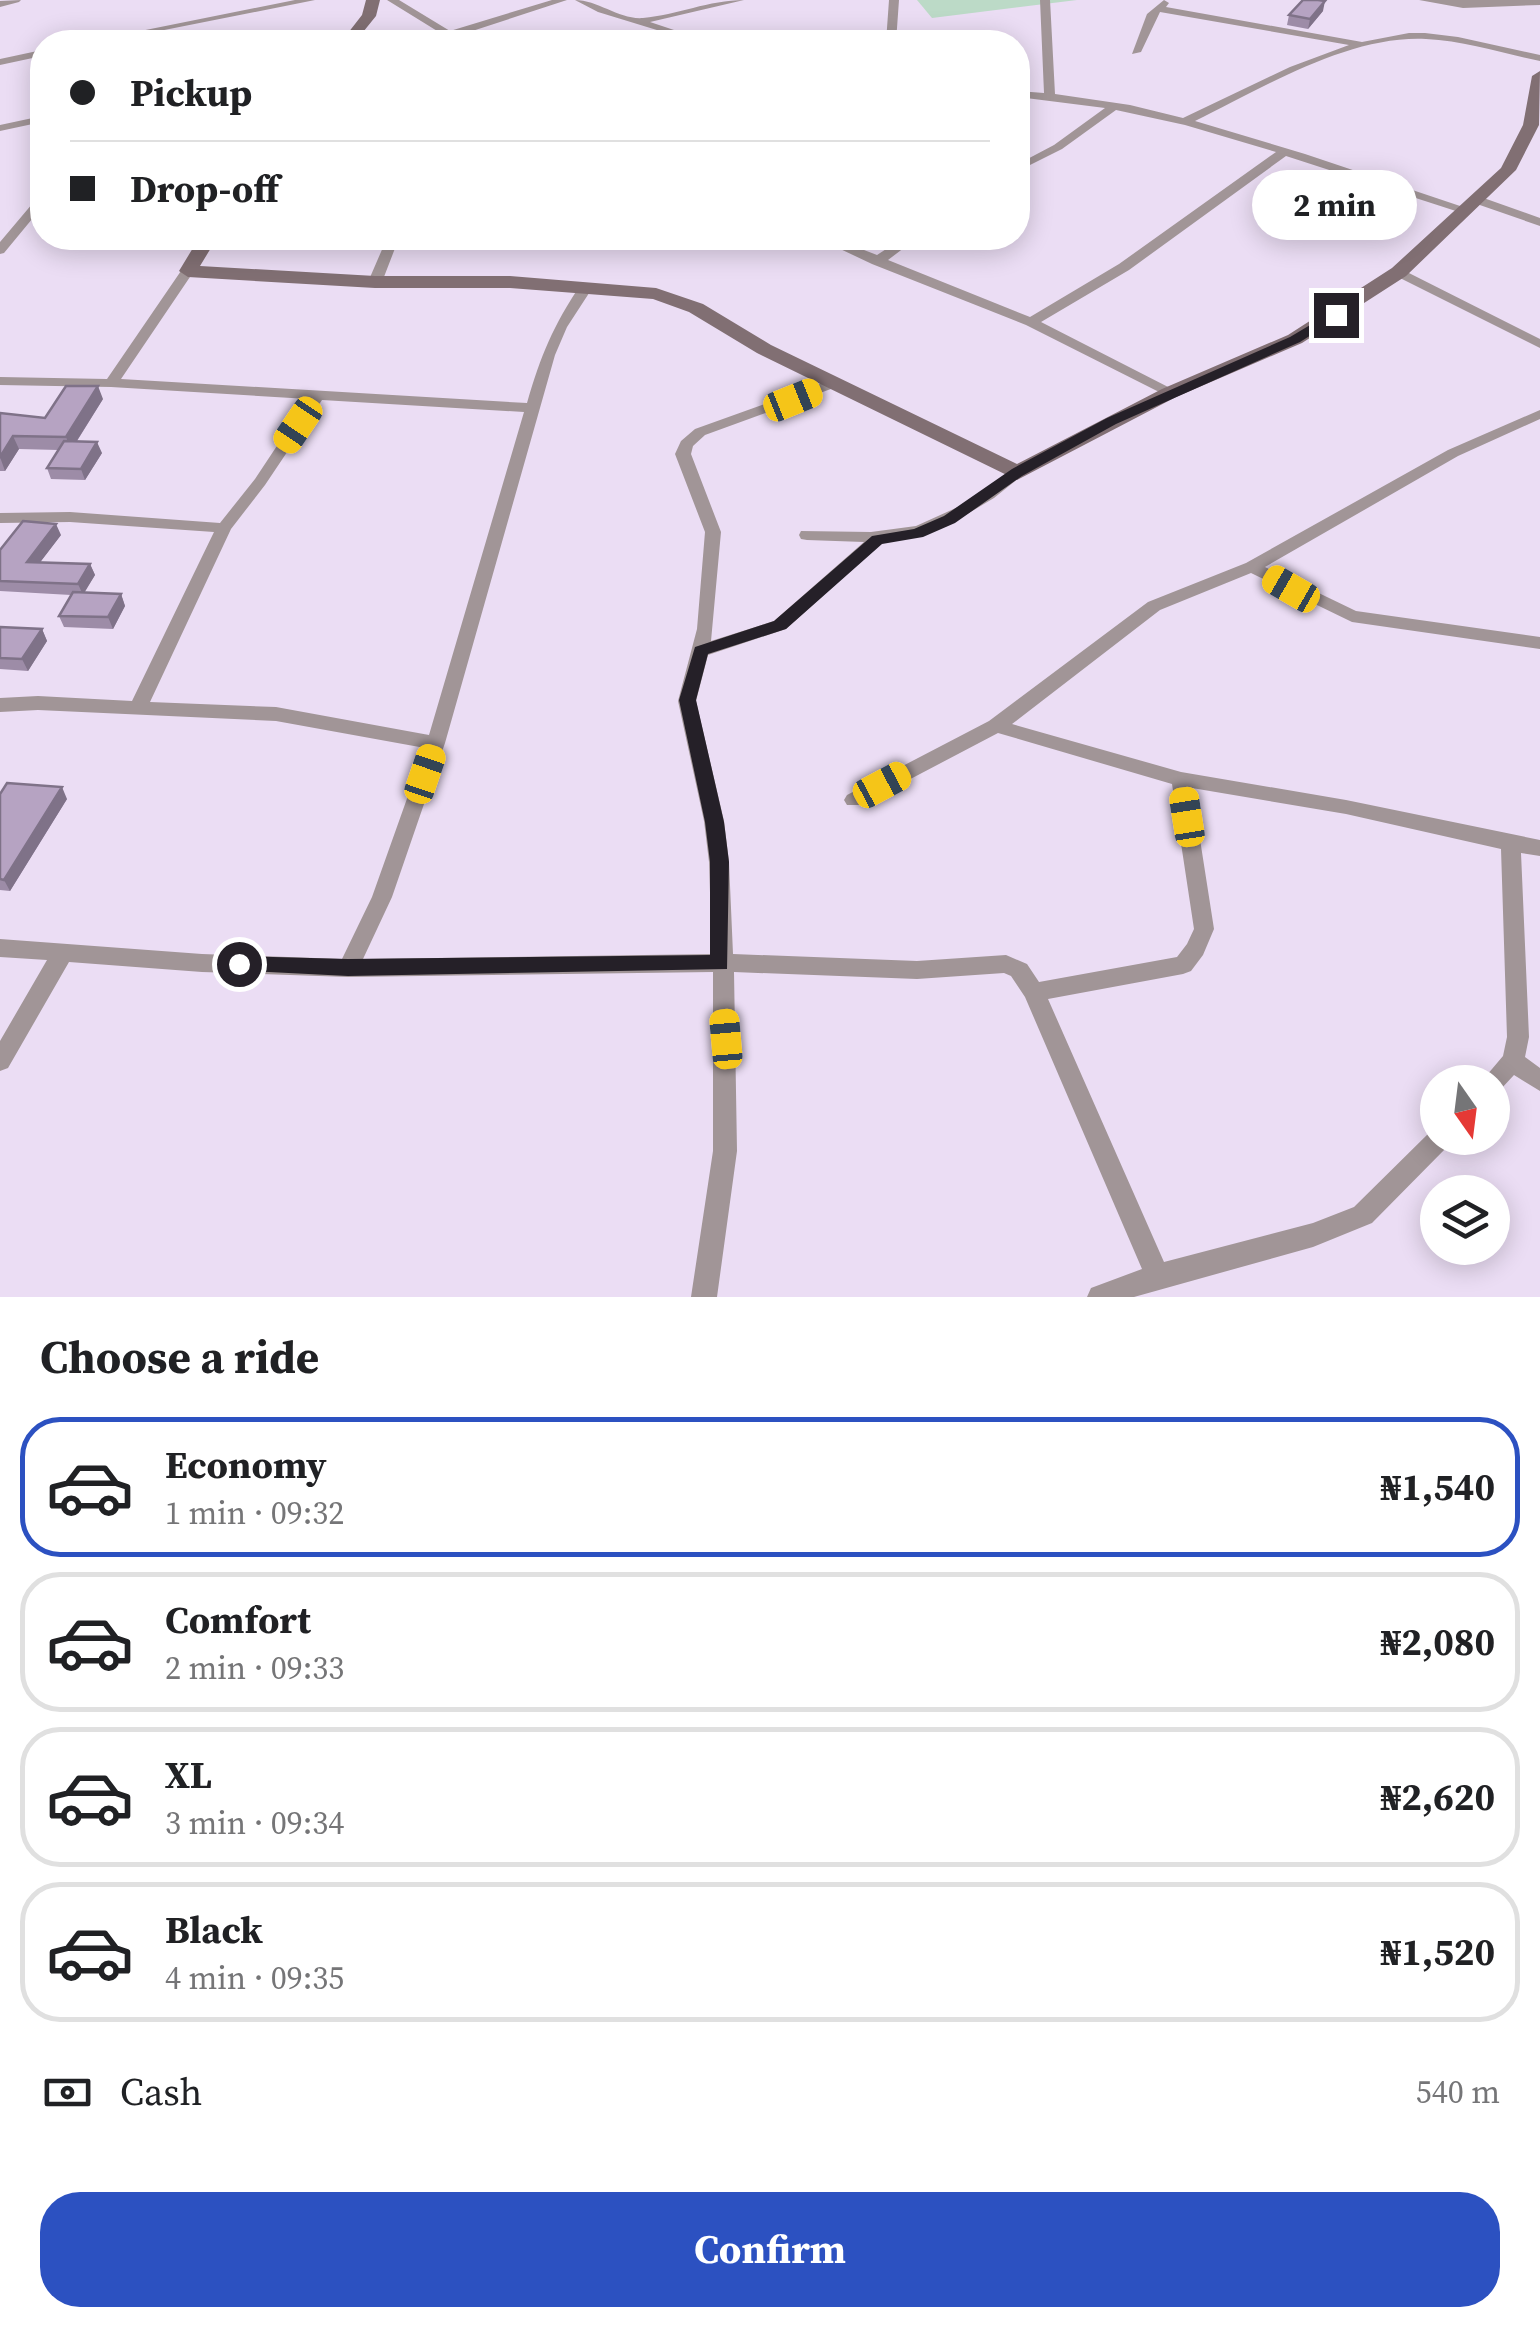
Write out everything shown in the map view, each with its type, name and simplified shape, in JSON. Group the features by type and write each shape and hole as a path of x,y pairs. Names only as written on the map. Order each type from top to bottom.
{"street":[{"path":"0,4 16,0"},
{"path":"154,30 310,0"},
{"path":"358,30 370,16 373,0"},
{"path":"392,0 441,30"},
{"path":"465,30 562,0"},
{"path":"580,0 664,30"},
{"path":"636,22 739,0"},
{"path":"892,30 894,0"},
{"path":"1045,0 1050,95"},
{"path":"1136,52 1156,8 1168,0"},
{"path":"1424,0 1462,5 1540,2"},
{"path":"1156,8 1365,45"},
{"path":"1184,122 1310,65 1365,45 1426,37 1540,58"},
{"path":"0,62 30,56"},
{"path":"807,536 877,540 918,533 950,519 1017,472 1169,393 1295,339 1399,272 1508,170 1524,144 1540,76"},
{"path":"1030,94 1114,106 1184,122 1282,153 1540,222"},
{"path":"1030,162 1058,147 1114,106"},
{"path":"0,128 30,122"},
{"path":"1031,322 1124,267 1282,153"},
{"path":"0,250 30,214"},
{"path":"111,383 201,250"},
{"path":"375,282 388,250"},
{"path":"851,250 1031,322 1169,393"},
{"path":"877,261 893,250"},
{"path":"188,271 375,282 586,286 672,298 1017,472"},
{"path":"1399,272 1540,344"},
{"path":"348,968 382,897 436,743 560,327 586,286"},
{"path":"0,381 111,383 533,408"},
{"path":"704,1297 725,1151 726,1039 719,862 688,700 706,630 713,532 707,509 686,466 686,444 700,432 834,383"},
{"path":"138,707 224,528 317,397"},
{"path":"854,800 996,726 1154,606 1252,567 1453,453 1540,414"},
{"path":"0,518 70,517 224,528"},
{"path":"700,651 780,625 877,540"},
{"path":"1252,567 1352,616 1540,643"},
{"path":"0,704 138,707 320,719 436,743"},
{"path":"996,726 1181,780 1346,807 1540,848"},
{"path":"1034,992 1183,965 1196,950 1204,929 1181,780"},
{"path":"1509,1065 1513,1061 1518,1009 1511,843"},
{"path":"0,948 348,968 720,963 863,970 1006,964 1018,970 1034,992 1158,1276"},
{"path":"0,1061 63,954"},
{"path":"1513,1061 1540,1081"},
{"path":"1100,1297 1158,1276 1313,1235 1363,1215 1423,1155"}],"green space":[{"path":"917,0 1077,0 932,18"}],"building":[{"path":"1303,0 1325,1 1310,19 1289,15"},
{"path":"66,386 98,386 66,437 13,436 0,457 0,413 45,418"},
{"path":"64,441 97,442 81,469 47,468"},
{"path":"23,521 56,524 27,562 90,564 78,584 0,581 0,550"},
{"path":"73,592 121,594 108,617 59,616"},
{"path":"0,627 42,629 22,659 0,658"},
{"path":"7,783 62,787 4,880 0,879 0,794"}],"route":[{"path":"239,964 348,968 720,963 719,862 688,700 700,651 780,625 877,540 918,533 950,519 1017,472 1112,421 1295,339 1336,315"}]}
